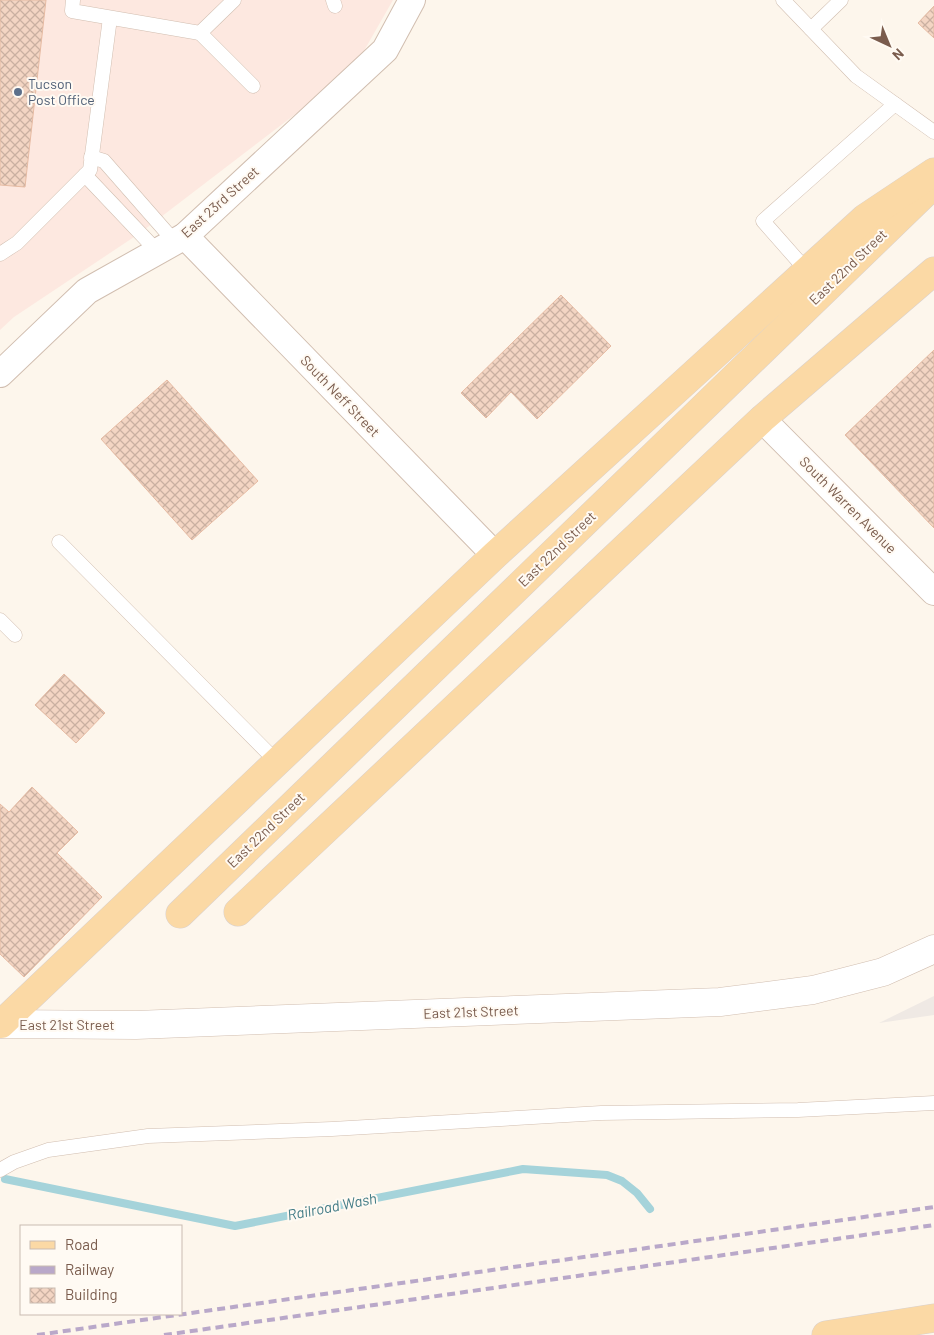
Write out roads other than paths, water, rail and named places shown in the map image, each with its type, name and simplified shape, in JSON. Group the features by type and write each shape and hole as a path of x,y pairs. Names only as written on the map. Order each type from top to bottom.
{"main road":[{"path":"0,1024 494,555 865,218 934,172"},
{"name":"East 22nd Street","path":"180,914 934,184"},
{"path":"238,912 762,419 933,271"},
{"path":"826,1335 934,1318"}],"street":[{"name":"East 23rd Street","path":"0,374 87,291 173,243 385,50 412,0"},
{"name":"South Neff Street","path":"173,243 494,555"},
{"name":"South Warren Avenue","path":"762,419 934,592"},
{"name":"East 21st Street","path":"0,1024 136,1025 720,1002 813,990 883,972 934,949"}],"lane":[{"path":"73,0 72,11 200,33 253,86"},
{"path":"200,33 234,0"},
{"path":"783,0 856,76 934,132"},
{"path":"811,29 841,0"},
{"path":"0,254 17,243 90,170 110,18"},
{"path":"807,271 763,221 895,104"},
{"path":"92,158 104,161 173,243"},
{"path":"85,175 173,243"},
{"path":"59,542 277,762"},
{"path":"0,620 15,635"},
{"path":"0,1170 14,1162 48,1150 148,1136 332,1129 601,1113 798,1110 934,1103"}],"waterway":[{"name":"Railroad Wash","path":"5,1179 235,1226 523,1169 607,1175 622,1181 637,1193 650,1209"}],"railway":[{"path":"182,1314 934,1207"},
{"path":"164,1335 934,1225"},
{"path":"37,1335 177,1315"}],"place":[{"name":"Tucson Post Office","path":"18,92"}]}
